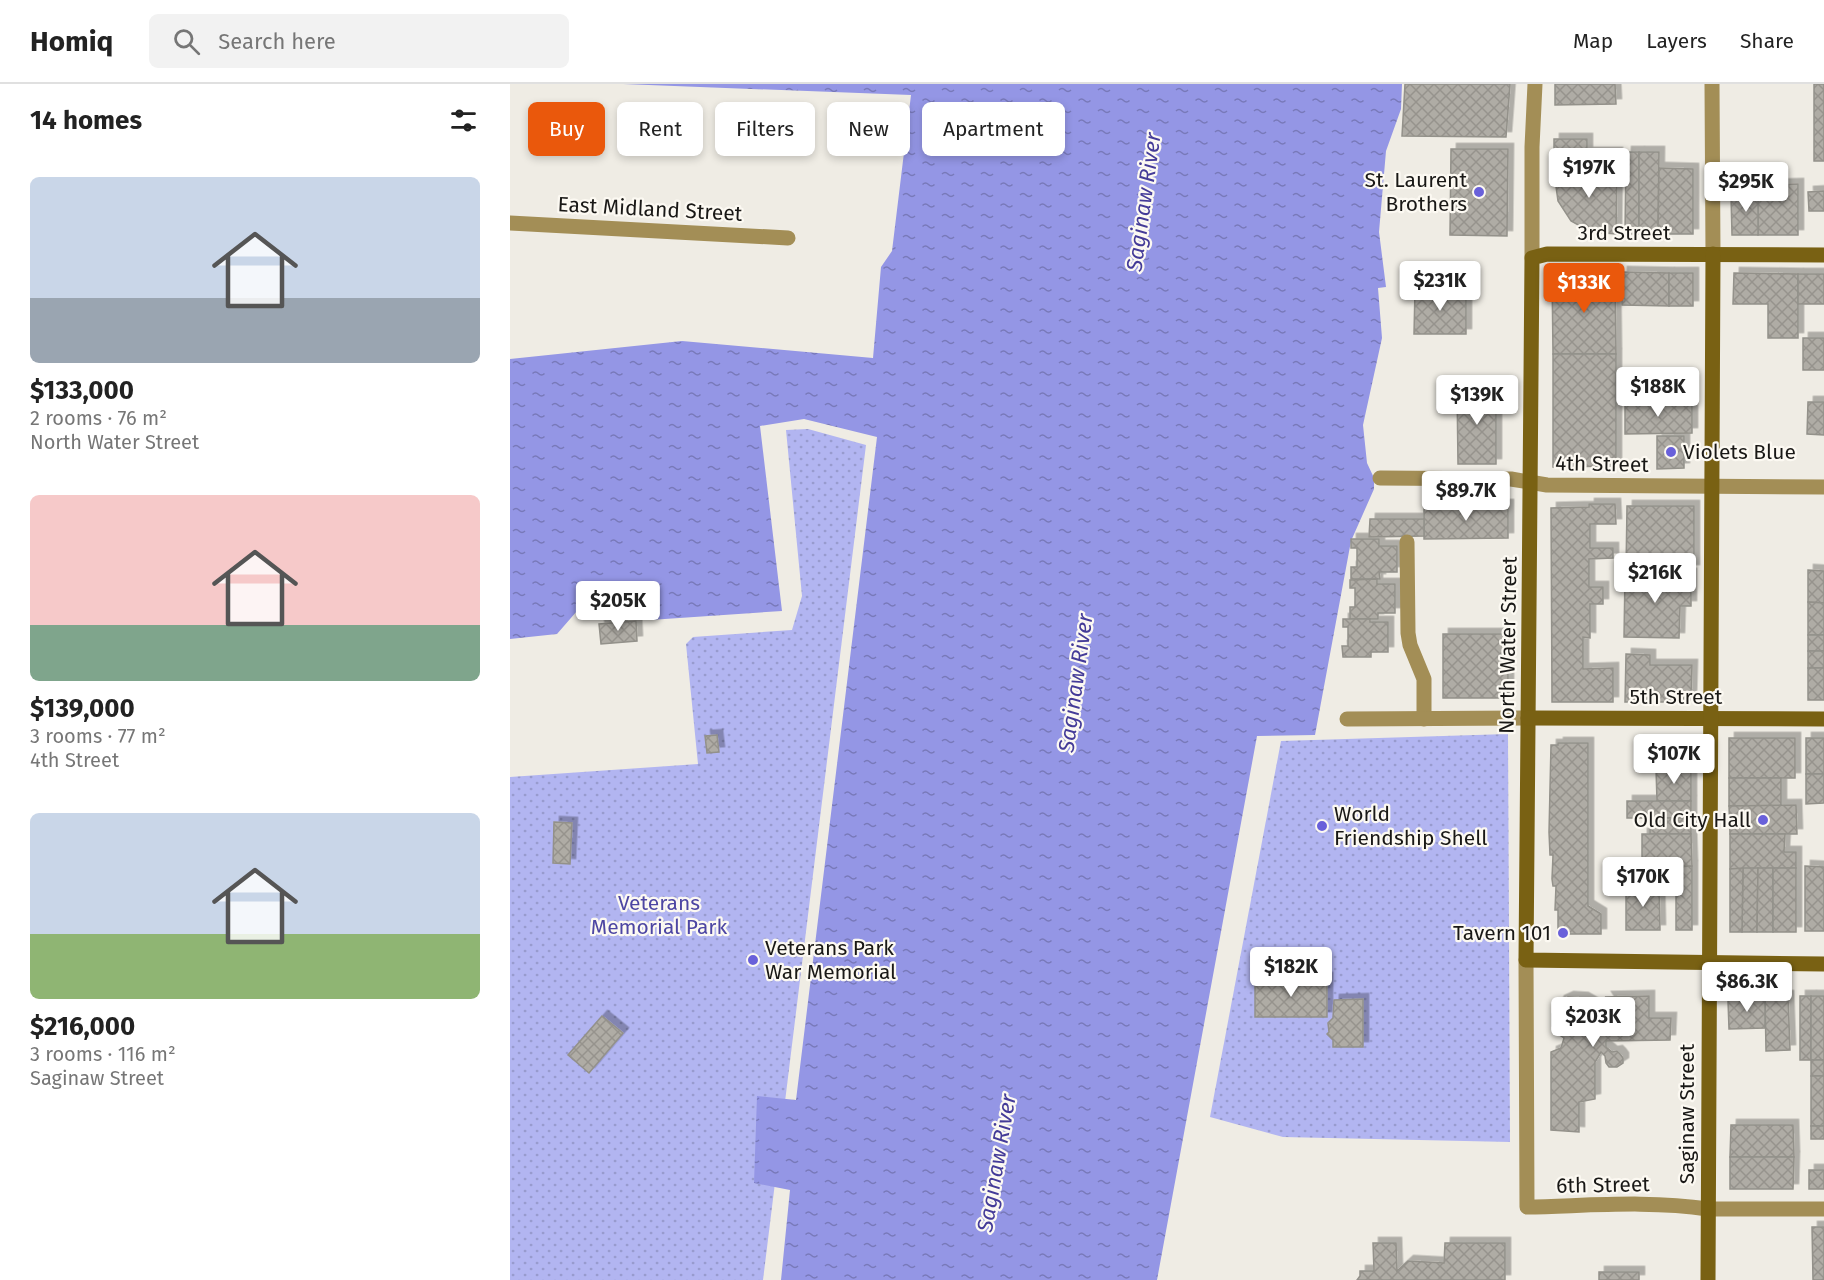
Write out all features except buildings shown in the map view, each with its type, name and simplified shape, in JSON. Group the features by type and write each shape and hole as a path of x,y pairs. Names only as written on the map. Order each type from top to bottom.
{"street":[{"name":"North Water Street","path":"1527,1207 1526,960 1532,147 1535,84"},
{"name":"Saginaw Street","path":"1708,1280 1712,84"},
{"name":"East Midland Street","path":"510,223 788,238"},
{"name":"3rd Street","path":"1532,258 1547,254 1824,255"},
{"name":"4th Street","path":"1380,478 1511,479 1547,484 1824,487"},
{"path":"1407,542 1408,633 1410,645 1424,679 1424,719"},
{"name":"5th Street","path":"1528,718 1824,719"},
{"path":"1347,719 1528,718"},
{"path":"1526,960 1824,964"},
{"name":"6th Street","path":"1527,1207 1630,1205 1689,1206 1708,1209 1824,1209"}],"green space":[{"name":"Veterans Memorial Park","path":"808,429 866,445 763,1280 510,1280 510,777 698,764 686,644 693,637 792,630 802,596 786,430"},
{"path":"1508,734 1510,1142 1283,1137 1210,1117 1281,741"}],"water":[{"name":"Saginaw River","path":"623,84 1402,84 1401,109 1386,151 1379,232 1386,287 1378,288 1382,338 1363,425 1367,463 1374,478 1374,489 1351,541 1315,735 1257,736 1157,1280 781,1280 790,1190 754,1183 757,1096 796,1100 877,437 804,419 760,426 782,611 650,620 624,606 577,611 557,634 510,639 510,359 682,341 873,358 881,267 892,251 904,156 910,156 911,95"}],"place":[{"name":"St. Laurent Brothers","path":"1479,192"},
{"name":"Violets Blue","path":"1671,452"},
{"name":"Old City Hall","path":"1763,820"},
{"name":"World Friendship Shell","path":"1322,826"},
{"name":"Tavern 101","path":"1563,933"},
{"name":"Veterans Park War Memorial","path":"753,960"}]}
